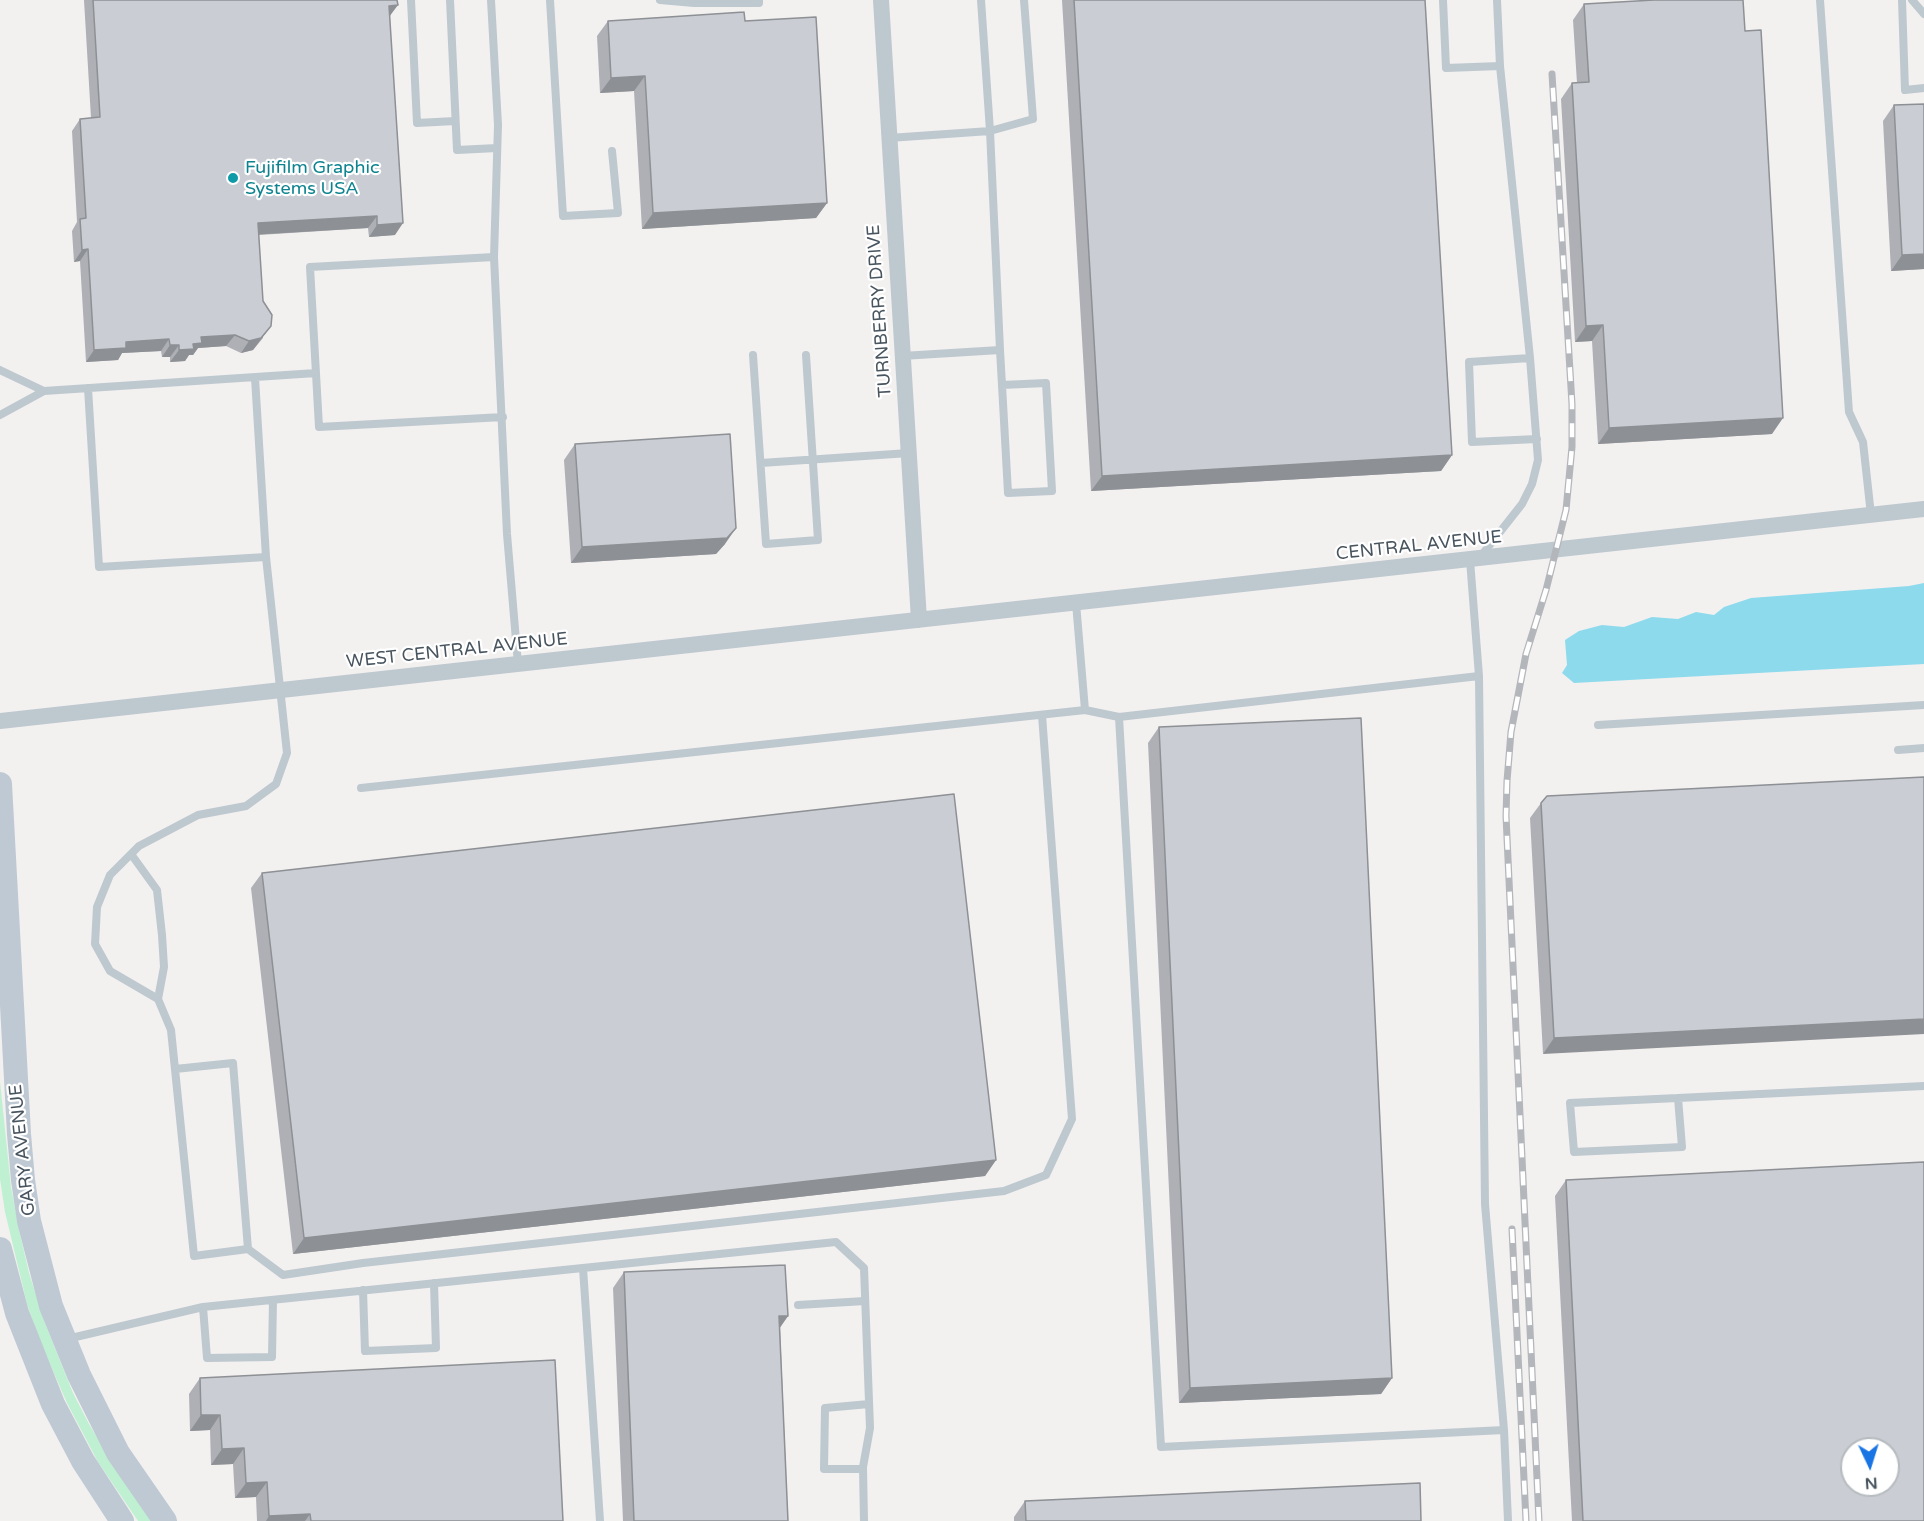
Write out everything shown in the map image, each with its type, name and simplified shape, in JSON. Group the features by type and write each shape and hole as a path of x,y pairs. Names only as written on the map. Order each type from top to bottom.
{"main road":[{"name":"GARY AVENUE","path":"0,783 18,1134 29,1221 41,1272 64,1339 91,1402 118,1453 165,1521"},
{"path":"0,1249 23,1330 53,1404 83,1461 122,1521"}],"street":[{"name":"TURNBERRY DRIVE","path":"881,0 919,620"},
{"name":"CENTRAL AVENUE","path":"919,620 1924,509"},
{"name":"WEST CENTRAL AVENUE","path":"0,721 919,620"}],"lane":[{"path":"411,0 417,123 455,121"},
{"path":"450,0 457,150 497,147"},
{"path":"490,0 498,125 494,257 507,534 518,664"},
{"path":"550,0 563,216 618,213 612,151"},
{"path":"660,0 759,3 759,0"},
{"path":"981,0 990,131 1000,350 1008,493 1052,491 1046,382 1002,385"},
{"path":"889,138 990,131 1033,119 1024,0"},
{"path":"1443,0 1446,68 1500,66"},
{"path":"1497,0 1500,66 1530,358 1538,460 1532,484 1522,504 1475,559 1479,676 1485,1204 1504,1430 1508,1521"},
{"path":"1821,0 1849,412 1863,442 1871,515"},
{"path":"1902,0 1905,90 1924,88"},
{"path":"1912,0 1924,14"},
{"path":"494,257 310,267 319,427 503,417"},
{"path":"903,356 1000,350"},
{"path":"753,355 766,544 818,540 806,355"},
{"path":"1530,358 1468,362 1472,442 1537,439"},
{"path":"0,370 44,391"},
{"path":"0,415 44,391 316,373"},
{"path":"158,999 110,971 95,944 97,907 110,875 139,846 198,814 246,806 276,784 287,753 266,557 255,378"},
{"path":"88,388 99,567 266,557"},
{"path":"760,463 909,453"},
{"path":"1076,603 1085,710"},
{"path":"361,789 1085,710 1119,717 1479,676"},
{"path":"1598,724 1924,705"},
{"path":"131,854 157,890 164,967 158,999 171,1030 194,1256 248,1249 283,1275 363,1263 1004,1191 1046,1175 1072,1119 1042,715"},
{"path":"1119,717 1161,1447 1504,1430"},
{"path":"1898,750 1924,748"},
{"path":"175,1070 233,1063 248,1249"},
{"path":"1678,1098 1682,1147 1574,1152 1570,1103 1924,1086"},
{"path":"64,1339 203,1307 836,1242 864,1268 870,1428 863,1469 864,1521"},
{"path":"583,1268 600,1521"},
{"path":"363,1290 365,1351 436,1348 434,1283"},
{"path":"203,1307 207,1358 272,1357 273,1300"},
{"path":"798,1305 865,1301"},
{"path":"863,1469 824,1469 825,1408 869,1404"}],"green space":[{"path":"0,1081 11,1187 29,1273 45,1323 73,1393 89,1424 151,1521 138,1521 98,1462 67,1403 39,1339 27,1304 5,1212 0,1179"}],"water":[{"path":"1924,583 1924,664 1574,683 1562,673 1567,665 1565,640 1579,631 1602,625 1624,627 1652,617 1678,619 1696,612 1714,615 1724,607 1751,598"}],"building":[{"name":"Fujifilm Graphic Systems USA","path":"93,0 397,0 398,5 389,6 403,223 377,225 377,216 258,223 263,301 272,315 271,326 261,338 249,341 235,335 201,337 202,343 193,344 194,349 179,350 179,345 170,345 169,339 126,342 126,348 94,350 88,249 82,250 80,219 86,218 80,119 100,117"},
{"path":"1074,0 1425,0 1452,455 1102,476"},
{"path":"1654,0 1743,0 1745,31 1761,30 1783,418 1609,428 1603,325 1586,326 1572,83 1589,82 1584,4"},
{"path":"744,12 745,21 816,17 827,203 653,213 645,76 611,78 608,21"},
{"path":"1924,104 1924,254 1902,255 1894,105"},
{"path":"730,434 736,528 727,538 582,547 575,444"},
{"path":"1361,718 1392,1378 1190,1388 1159,727"},
{"path":"1924,777 1924,1019 1554,1038 1541,803 1547,796"},
{"path":"954,794 996,1160 304,1238 262,873"},
{"path":"1924,1162 1924,1521 1583,1521 1566,1180"},
{"path":"785,1265 788,1316 779,1316 788,1521 634,1521 624,1272"},
{"path":"555,1360 563,1521 311,1521 310,1514 269,1516 267,1482 246,1483 244,1448 222,1449 220,1415 201,1415 200,1378"},
{"path":"1420,1483 1421,1521 1026,1521 1025,1501"}],"railway":[{"path":"1539,1521 1506,816 1511,732 1526,654 1546,590 1566,510 1572,447 1572,404 1552,74"},
{"path":"1512,1229 1526,1521"}],"place":[{"name":"Fujifilm Graphic Systems USA","path":"233,178"}]}
